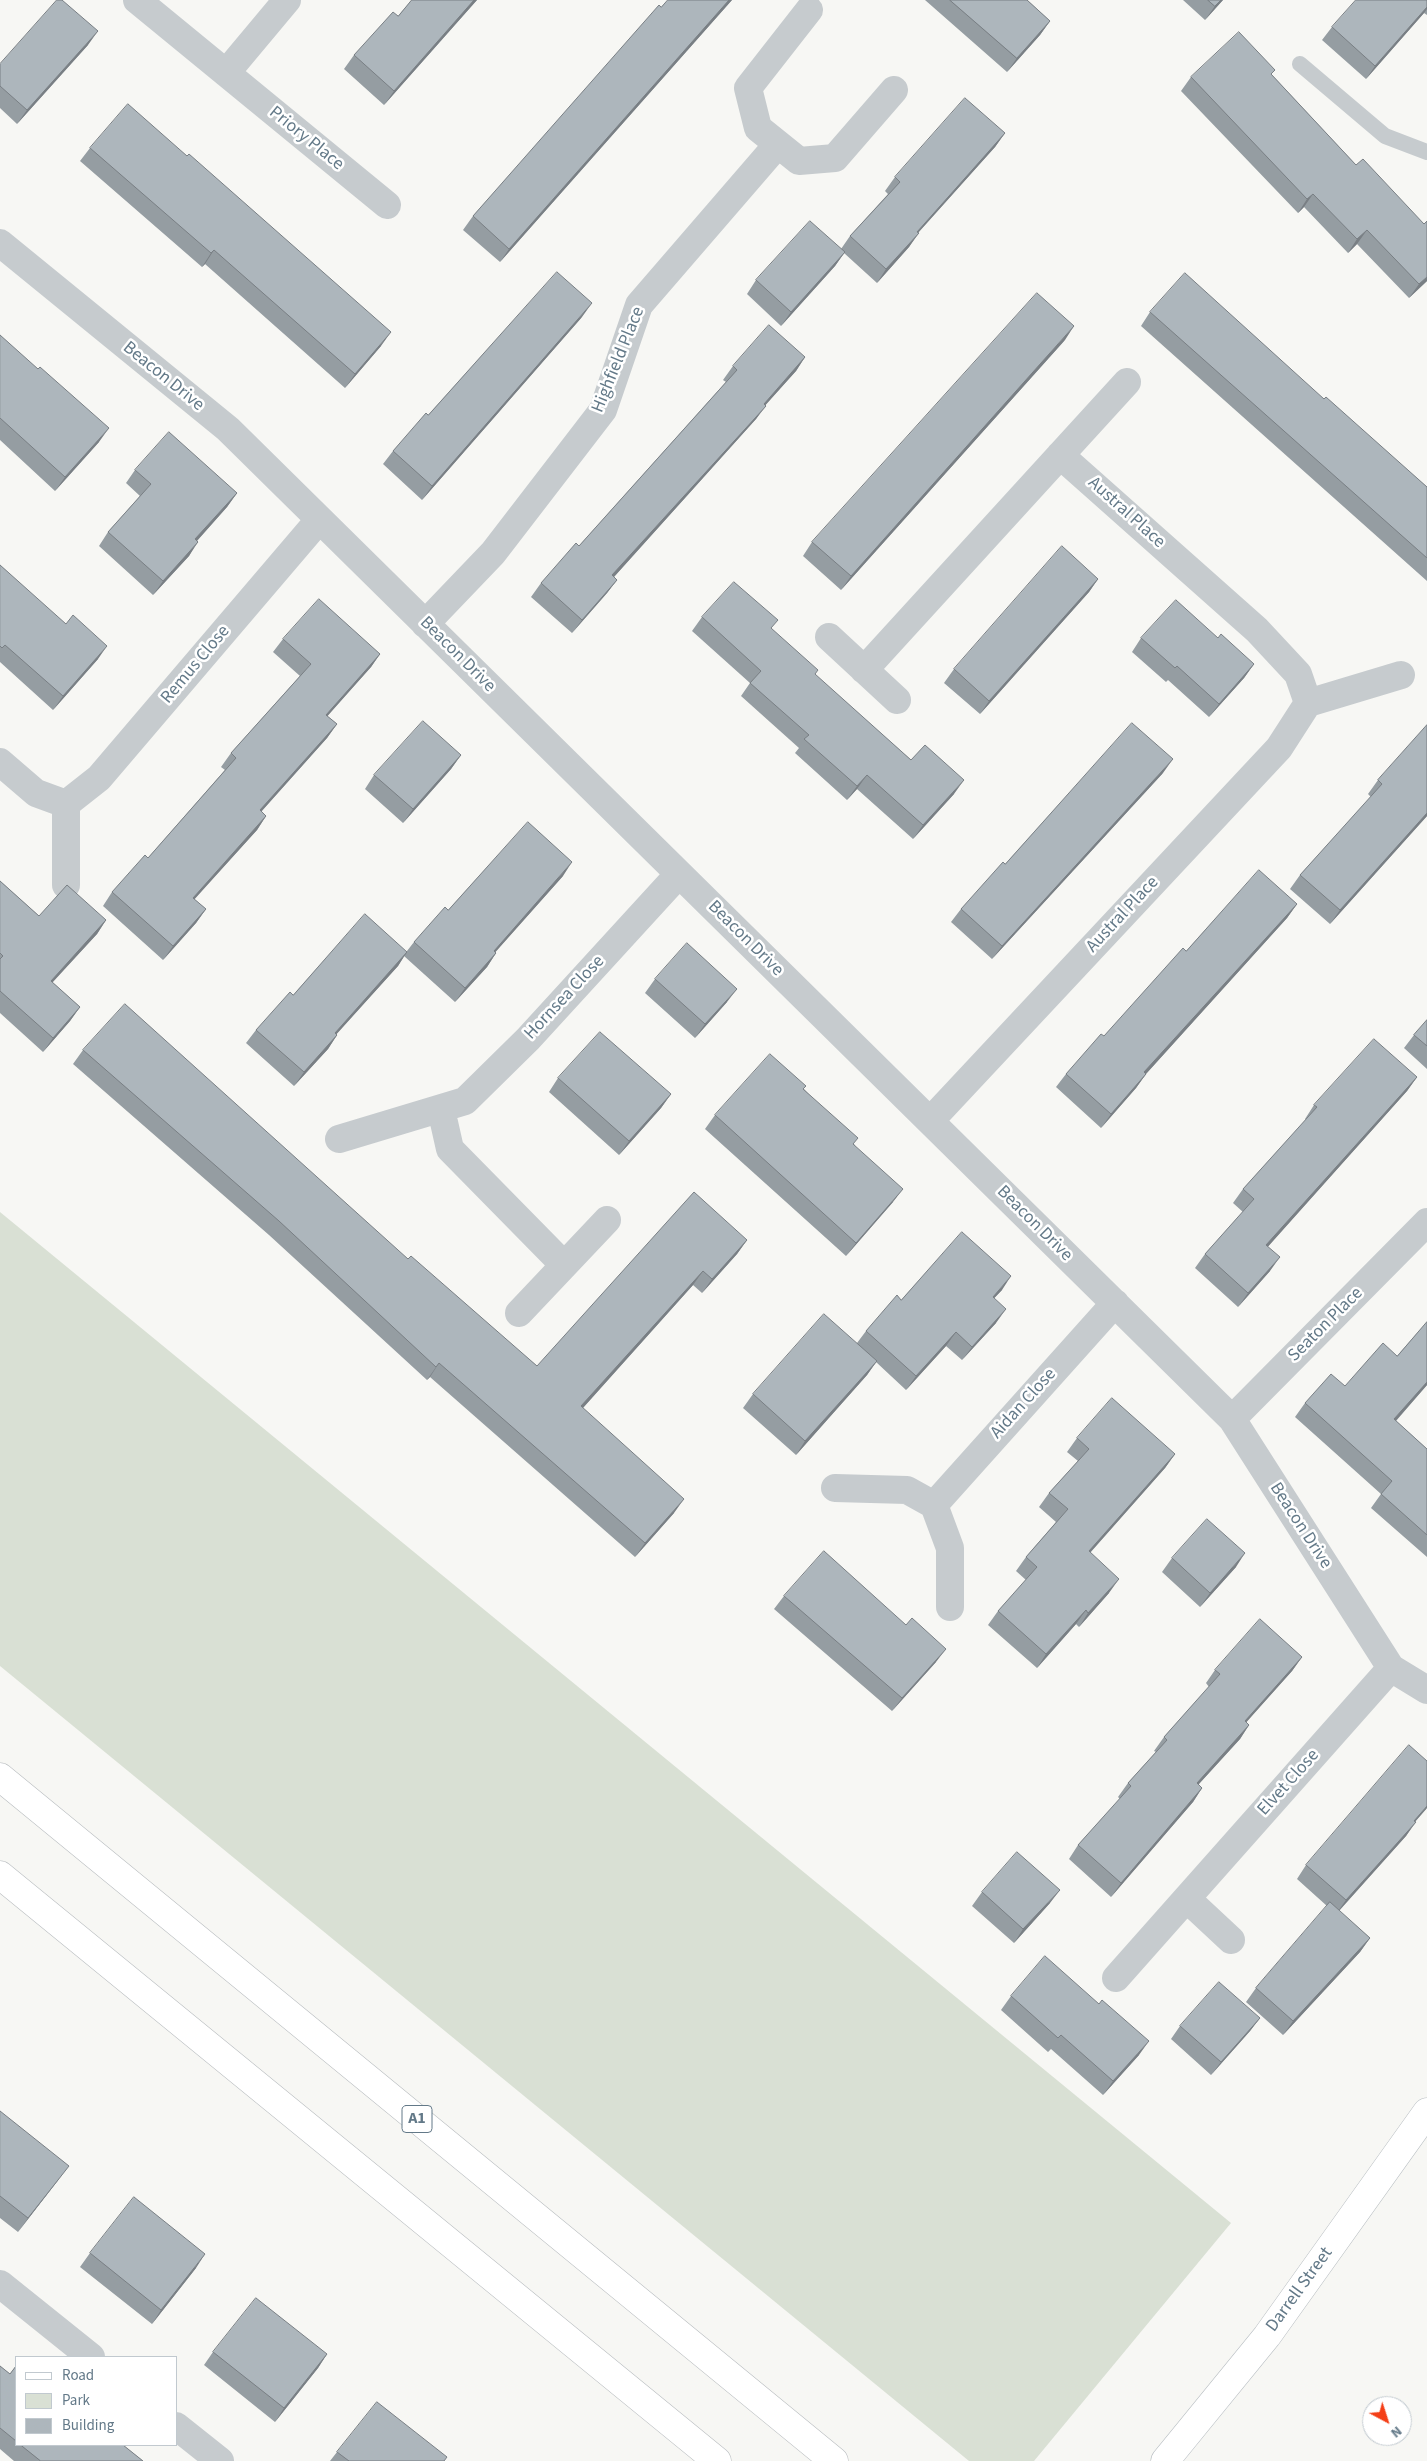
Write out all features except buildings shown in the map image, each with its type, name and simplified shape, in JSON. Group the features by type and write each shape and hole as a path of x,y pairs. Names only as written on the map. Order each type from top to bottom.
{"main road":[{"name":"A1","path":"0,1777 834,2461"},
{"path":"0,1875 717,2461"},
{"name":"Darrell Street","path":"1165,2461 1267,2336 1427,2112"}],"street":[{"name":"Priory Place","path":"137,0 387,206"},
{"path":"226,73 287,0"},
{"path":"808,10 748,88 758,128 799,161 835,158 894,90"},
{"name":"Highfield Place","path":"425,624 493,554 602,410 639,305 778,144"},
{"name":"Beacon Drive","path":"0,243 228,429 1232,1419 1391,1668 1427,1690"},
{"path":"864,670 1127,382"},
{"name":"Austral Place","path":"930,1121 1279,748 1308,703 1298,674 1258,630 1060,455"},
{"name":"Remus Close","path":"66,804 99,778 320,520"},
{"path":"829,637 897,700"},
{"path":"1308,703 1401,675"},
{"path":"0,762 36,793 66,804 66,885"},
{"name":"Hornsea Close","path":"339,1139 465,1101 528,1039 679,874"},
{"path":"441,1109 450,1149 564,1265"},
{"path":"519,1313 606,1220"},
{"name":"Seaton Place","path":"1232,1419 1425,1230"},
{"name":"Aidan Close","path":"934,1506 1115,1303"},
{"path":"835,1488 907,1490 934,1506 950,1548 950,1606"},
{"name":"Elvet Close","path":"1116,1978 1391,1668"},
{"path":"1187,1899 1231,1940"},
{"path":"0,2284 90,2356"},
{"path":"178,2428 220,2461"}],"lane":[{"path":"1300,64 1385,136 1427,152"}],"green space":[{"path":"0,1212 1231,2223 1034,2461 969,2461 0,1666"}]}
